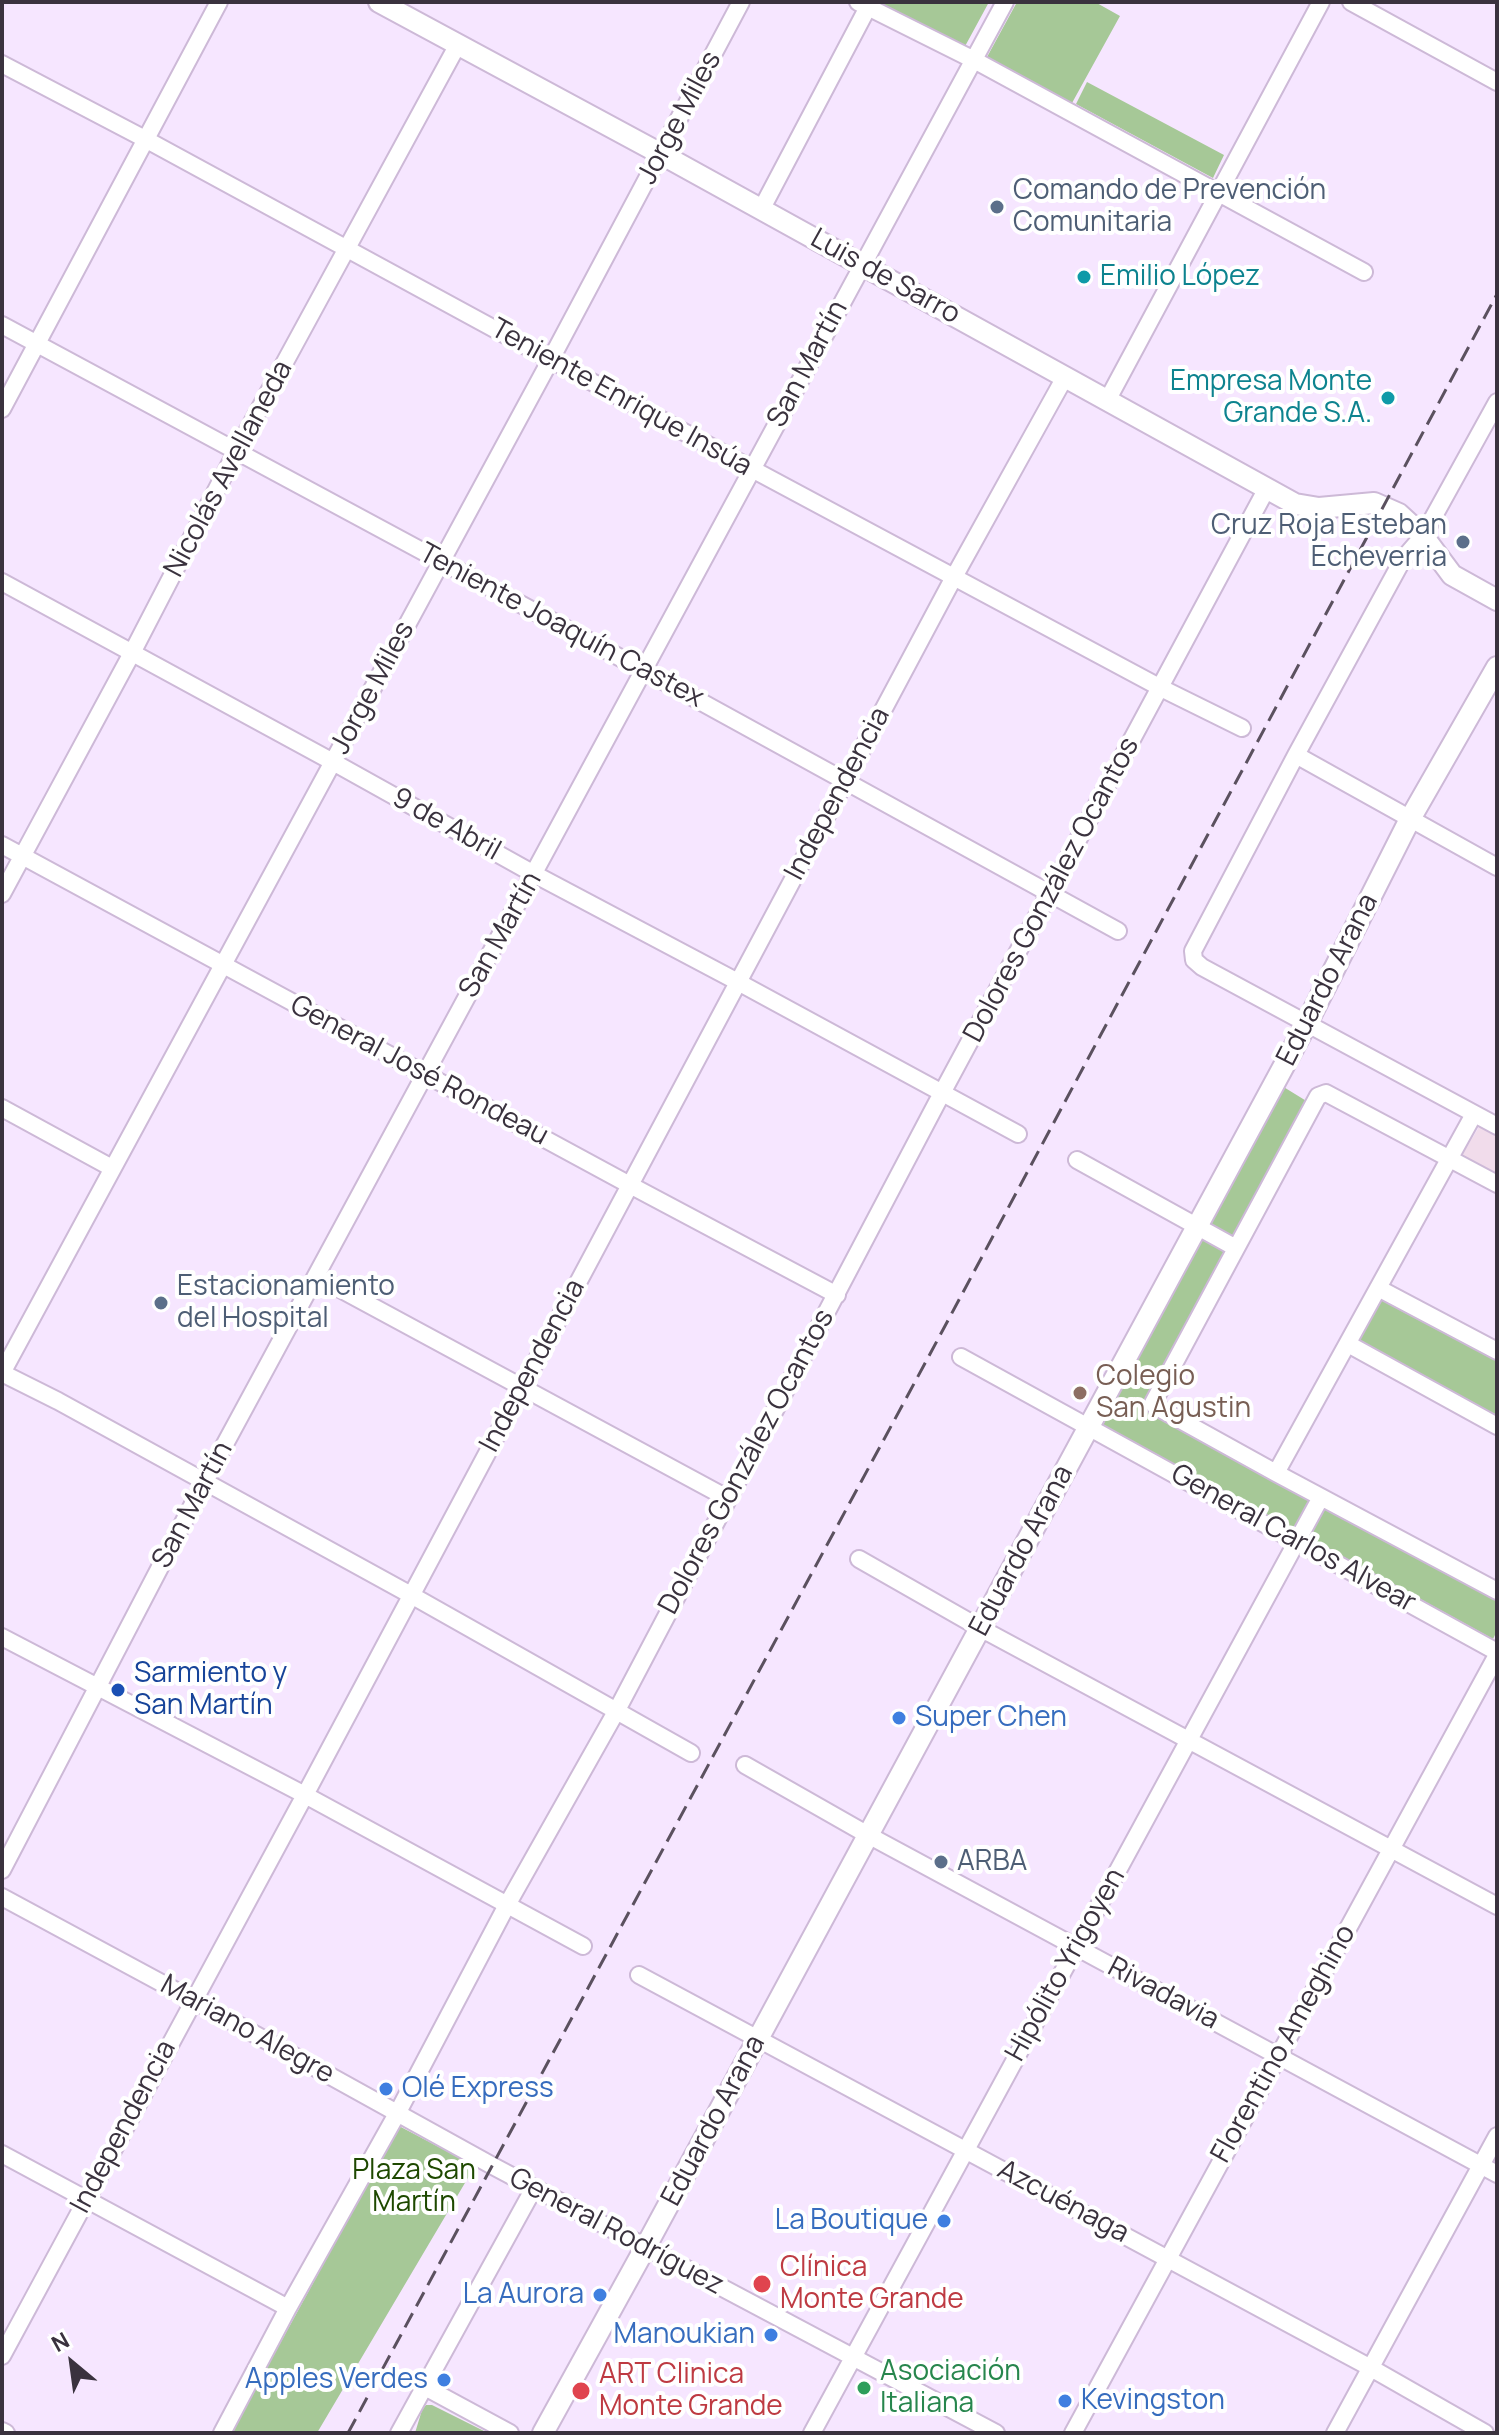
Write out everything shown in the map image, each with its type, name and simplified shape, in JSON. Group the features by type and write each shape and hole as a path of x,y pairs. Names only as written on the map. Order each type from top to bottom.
{"main road":[{"name":"Luis de Sarro","path":"379,2 1267,488 1306,507 1374,503 1399,514 1423,536"},
{"path":"1423,536 1452,575 1497,600"},
{"name":"Eduardo Arana","path":"543,2433 1307,1023 1410,819 1497,667"}],"street":[{"path":"2,409 219,2"},
{"name":"Jorge Miles","path":"2,1373 741,2"},
{"name":"San Martín","path":"2,1870 205,1481 1005,2"},
{"path":"1108,399 1321,2"},
{"path":"1351,2 1497,82"},
{"path":"761,210 863,4 974,60 1364,272"},
{"name":"Nicolás Avellaneda","path":"2,894 236,452 457,46"},
{"name":"Teniente Enrique Insúa","path":"2,64 752,469 1161,688 1242,728"},
{"name":"Teniente Joaquín Castex","path":"2,325 643,670 1118,931"},
{"name":"Independencia","path":"2,2356 305,1795 954,577 1065,377"},
{"path":"1497,402 1423,536 1403,559 1193,951 1194,960 1202,967 1497,1126"},
{"name":"Dolores González Ocantos","path":"222,2433 398,2112 507,1905 617,1710 942,1093 1267,488"},
{"name":"9 de Abril","path":"2,582 534,874 1018,1134"},
{"path":"1296,755 1497,867"},
{"name":"General José Rondeau","path":"2,845 837,1295"},
{"path":"1497,1184 1326,1093 1318,1096 1153,1403 1276,1473 1497,1591"},
{"path":"2,1108 112,1168"},
{"path":"1276,1473 1474,1114"},
{"path":"1077,1160 1236,1248"},
{"path":"316,1276 727,1498"},
{"path":"1378,1288 1497,1351"},
{"path":"1348,1344 1497,1426"},
{"name":"General Carlos Alvear","path":"961,1357 1297,1540 1497,1654"},
{"path":"2,1373 205,1481 691,1753"},
{"name":"Hipólito Yrigoyen","path":"812,2433 1321,1497"},
{"path":"859,1559 980,1628 1497,1906"},
{"path":"2,1637 305,1795 583,1946"},
{"name":"Florentino Ameghino","path":"1073,2433 1497,1654"},
{"name":"Rivadavia","path":"745,1765 868,1835 1497,2174"},
{"name":"Mariano Alegre","path":"2,1897 491,2165"},
{"name":"Azcuénaga","path":"639,1975 1371,2368 1485,2433"},
{"path":"1335,2433 1497,2136"},
{"path":"2,2154 288,2308"},
{"name":"General Rodríguez","path":"491,2165 996,2433"},
{"path":"399,2433 534,2188"},
{"path":"423,2386 510,2433"}],"shaded area":[{"path":"1479,1127 1497,1136 1497,1175 1462,1155"}],"green space":[{"path":"875,2 989,2 963,50"},
{"path":"1017,2 1095,2 1120,16 1072,103 987,57"},
{"path":"1087,82 1224,155 1213,178 1076,104"},
{"path":"1282,1086 1308,1102 1146,1408 1497,1596 1497,1631 1493,1639 1103,1425"},
{"path":"1379,1299 1497,1360 1497,1416 1359,1341 1357,1338"},
{"name":"Plaza San Martín","path":"399,2126 475,2166 317,2433 231,2433"},
{"path":"426,2405 432,2405 488,2433 415,2433"}],"railway":[{"path":"348,2433 1497,294"}],"place":[{"name":"Comando de Prevención Comunitaria","path":"997,207"},
{"name":"Emilio López","path":"1084,277"},
{"name":"Empresa Monte Grande S.A.","path":"1388,398"},
{"name":"Cruz Roja Esteban Echeverria","path":"1463,542"},
{"name":"Estacionamiento del Hospital","path":"161,1303"},
{"name":"Colegio San Agustin","path":"1080,1393"},
{"name":"Sarmiento y San Martín","path":"118,1690"},
{"name":"Super Chen","path":"899,1718"},
{"name":"ARBA","path":"941,1862"},
{"name":"Olé Express","path":"386,2089"},
{"name":"La Boutique","path":"944,2221"},
{"name":"Clínica Monte Grande","path":"762,2284"},
{"name":"La Aurora","path":"600,2295"},
{"name":"Manoukian","path":"771,2335"},
{"name":"Apples Verdes","path":"444,2380"},
{"name":"Asociación Italiana","path":"864,2388"},
{"name":"ART Clinica Monte Grande","path":"581,2391"},
{"name":"Kevingston","path":"1065,2401"}]}
